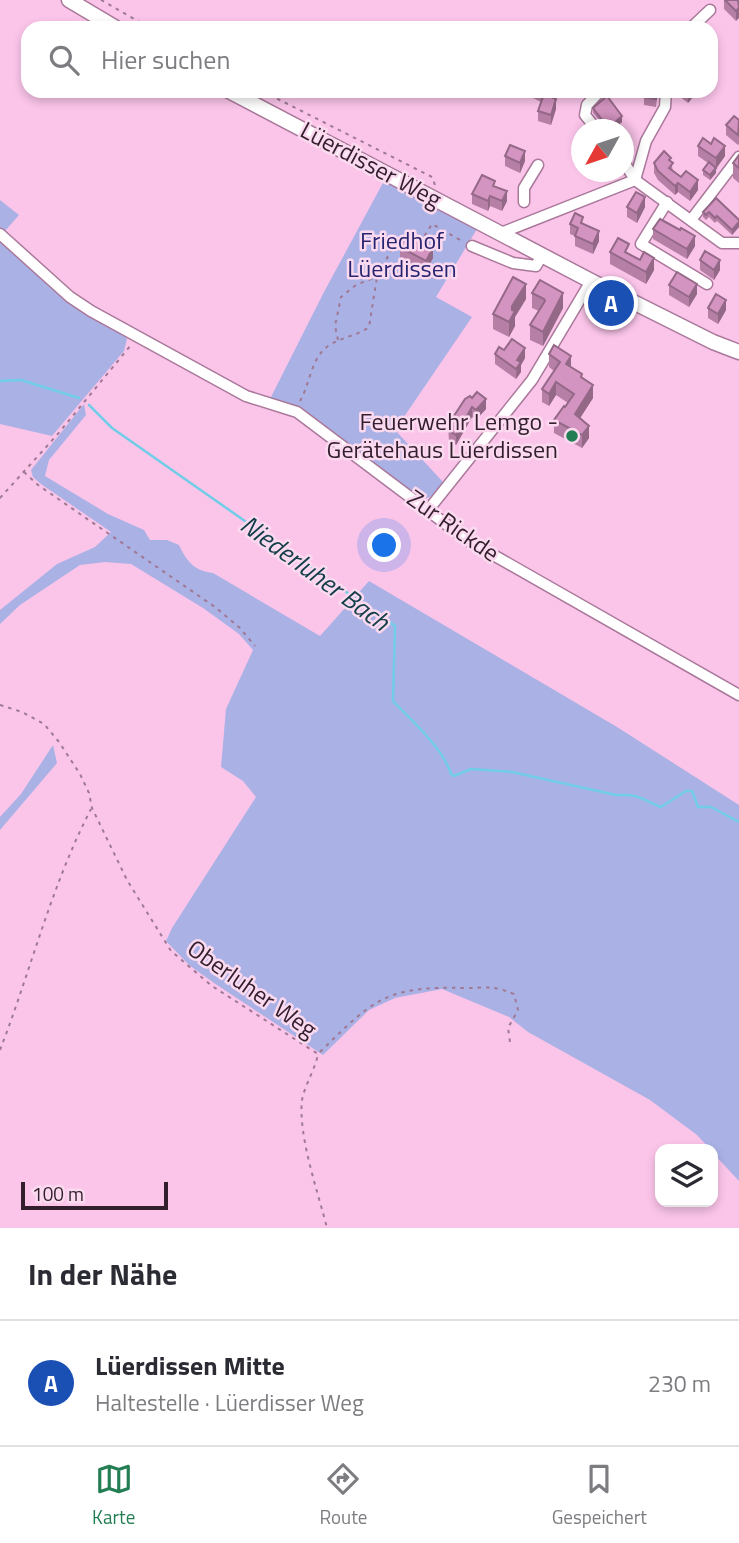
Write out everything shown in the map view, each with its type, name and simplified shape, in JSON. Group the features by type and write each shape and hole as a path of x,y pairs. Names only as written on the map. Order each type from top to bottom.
{"main road":[{"path":"69,0 104,21"},
{"name":"Lüerdisser Weg","path":"242,98 591,281 713,342 739,352"}],"street":[{"path":"698,21 710,10"},
{"path":"588,119 585,115 587,104 593,98"},
{"path":"635,180 646,141 665,107 666,98"},
{"path":"691,220 739,157"},
{"path":"538,165 524,188 519,204 538,217"},
{"path":"635,180 722,243 739,243"},
{"path":"501,233 635,180"},
{"path":"667,202 641,244 707,284"},
{"name":"Zur Rickde","path":"0,234 70,297 136,337 246,396 297,412 467,540 739,695"},
{"path":"472,246 513,263 536,266 542,255"},
{"path":"429,509 532,380 591,281"}],"path":[{"path":"101,0 138,21"},
{"path":"276,98 432,177 440,201"},
{"path":"419,245 432,224 472,246"},
{"path":"297,412 321,353 369,327 377,277 394,245 398,242 408,243"},
{"path":"339,341 335,326 341,297 356,285 377,277"},
{"path":"0,498 89,398 136,337"},
{"path":"24,472 38,485 215,607 240,628 255,646"},
{"name":"Oberluher Weg","path":"0,705 22,712 44,724 60,742 80,774 89,793 92,808 127,880 171,951 212,986 318,1054 316,1066 303,1096 300,1121 327,1228"},
{"path":"0,1050 20,998 50,903 92,808"},
{"path":"318,1054 375,1002 391,994 420,988 495,986 514,994 518,1010 508,1028 510,1042"}],"green space":[{"name":"Friedhof Lüerdissen","path":"384,181 477,229 436,297 472,317 395,430 443,482 432,496 425,499 406,488 334,432 296,408 270,399"},
{"path":"0,200 19,215 5,231 0,229"},
{"path":"0,237 127,339 124,351 52,436 0,424"},
{"path":"84,404 86,415 49,460 45,476 108,514 144,530 150,540 167,540 179,545 196,567 213,573 320,636 369,581 617,727 739,805 739,1181 718,1158 718,1144 705,1144 650,1100 528,1032 509,1017 442,989 395,998 369,1010 323,1055 189,965 166,941 256,797 243,781 221,767 226,709 253,650 239,634 203,608 131,564 105,562 80,565 20,605 0,624 0,610 57,564 95,547 111,532 41,484 33,477 31,470"},
{"path":"53,745 57,763 0,830 0,817 21,794"}],"building":[{"path":"725,0 738,0 739,8 736,11"},
{"path":"543,98 556,99 551,115 538,111"},
{"path":"608,98 622,116 619,119 601,119 593,108"},
{"path":"734,116 739,120 738,135 726,125"},
{"path":"703,138 711,144 714,138 725,146 716,158 698,146"},
{"path":"510,145 525,151 520,163 505,156"},
{"path":"664,151 673,163 669,168 681,177 686,171 698,180 690,192 678,183 675,186 658,171 654,163"},
{"path":"739,155 739,168 733,163"},
{"path":"709,162 716,168 710,175 703,170"},
{"path":"482,175 495,181 493,186 507,191 502,201 490,196 488,201 472,194"},
{"path":"636,192 645,197 637,213 627,207"},
{"path":"716,198 739,220 732,230 717,216 715,218 709,212 706,215 703,212"},
{"path":"575,213 583,217 581,223 599,231 593,244 575,236 578,228 570,224"},
{"path":"660,219 695,236 687,249 653,229"},
{"path":"407,234 433,248 426,261 400,247"},
{"path":"618,238 629,244 625,252 640,260 644,252 654,258 646,272 610,252"},
{"path":"705,251 720,260 714,270 700,260"},
{"path":"677,272 697,284 689,297 669,285"},
{"path":"513,277 526,284 512,306 515,311 509,322 493,314"},
{"path":"540,280 563,293 543,332 530,325 545,301 532,293"},
{"path":"716,294 726,300 718,314 708,308"},
{"path":"512,339 525,348 517,360 521,362 516,369 495,354 499,347 504,350"},
{"path":"554,345 571,356 566,364 593,385 575,414 589,426 582,435 554,420 574,394 556,382 549,394 542,389 560,362 549,354"},
{"path":"477,392 486,399 476,410 472,407 456,435 449,431 452,427 448,425 465,399 470,396 472,398"}],"waterway":[{"path":"0,381 21,380 79,398"},
{"name":"Niederluher Bach","path":"89,405 112,428 395,626 393,701 434,744 454,776 471,769 512,772 616,795 636,796 661,807 686,791 692,791 698,807 711,807 739,822"}],"place":[{"name":"Lüerdissen Mitte","path":"611,303"},
{"name":"Feuerwehr Lemgo - Gerätehaus Lüerdissen","path":"572,436"}]}
